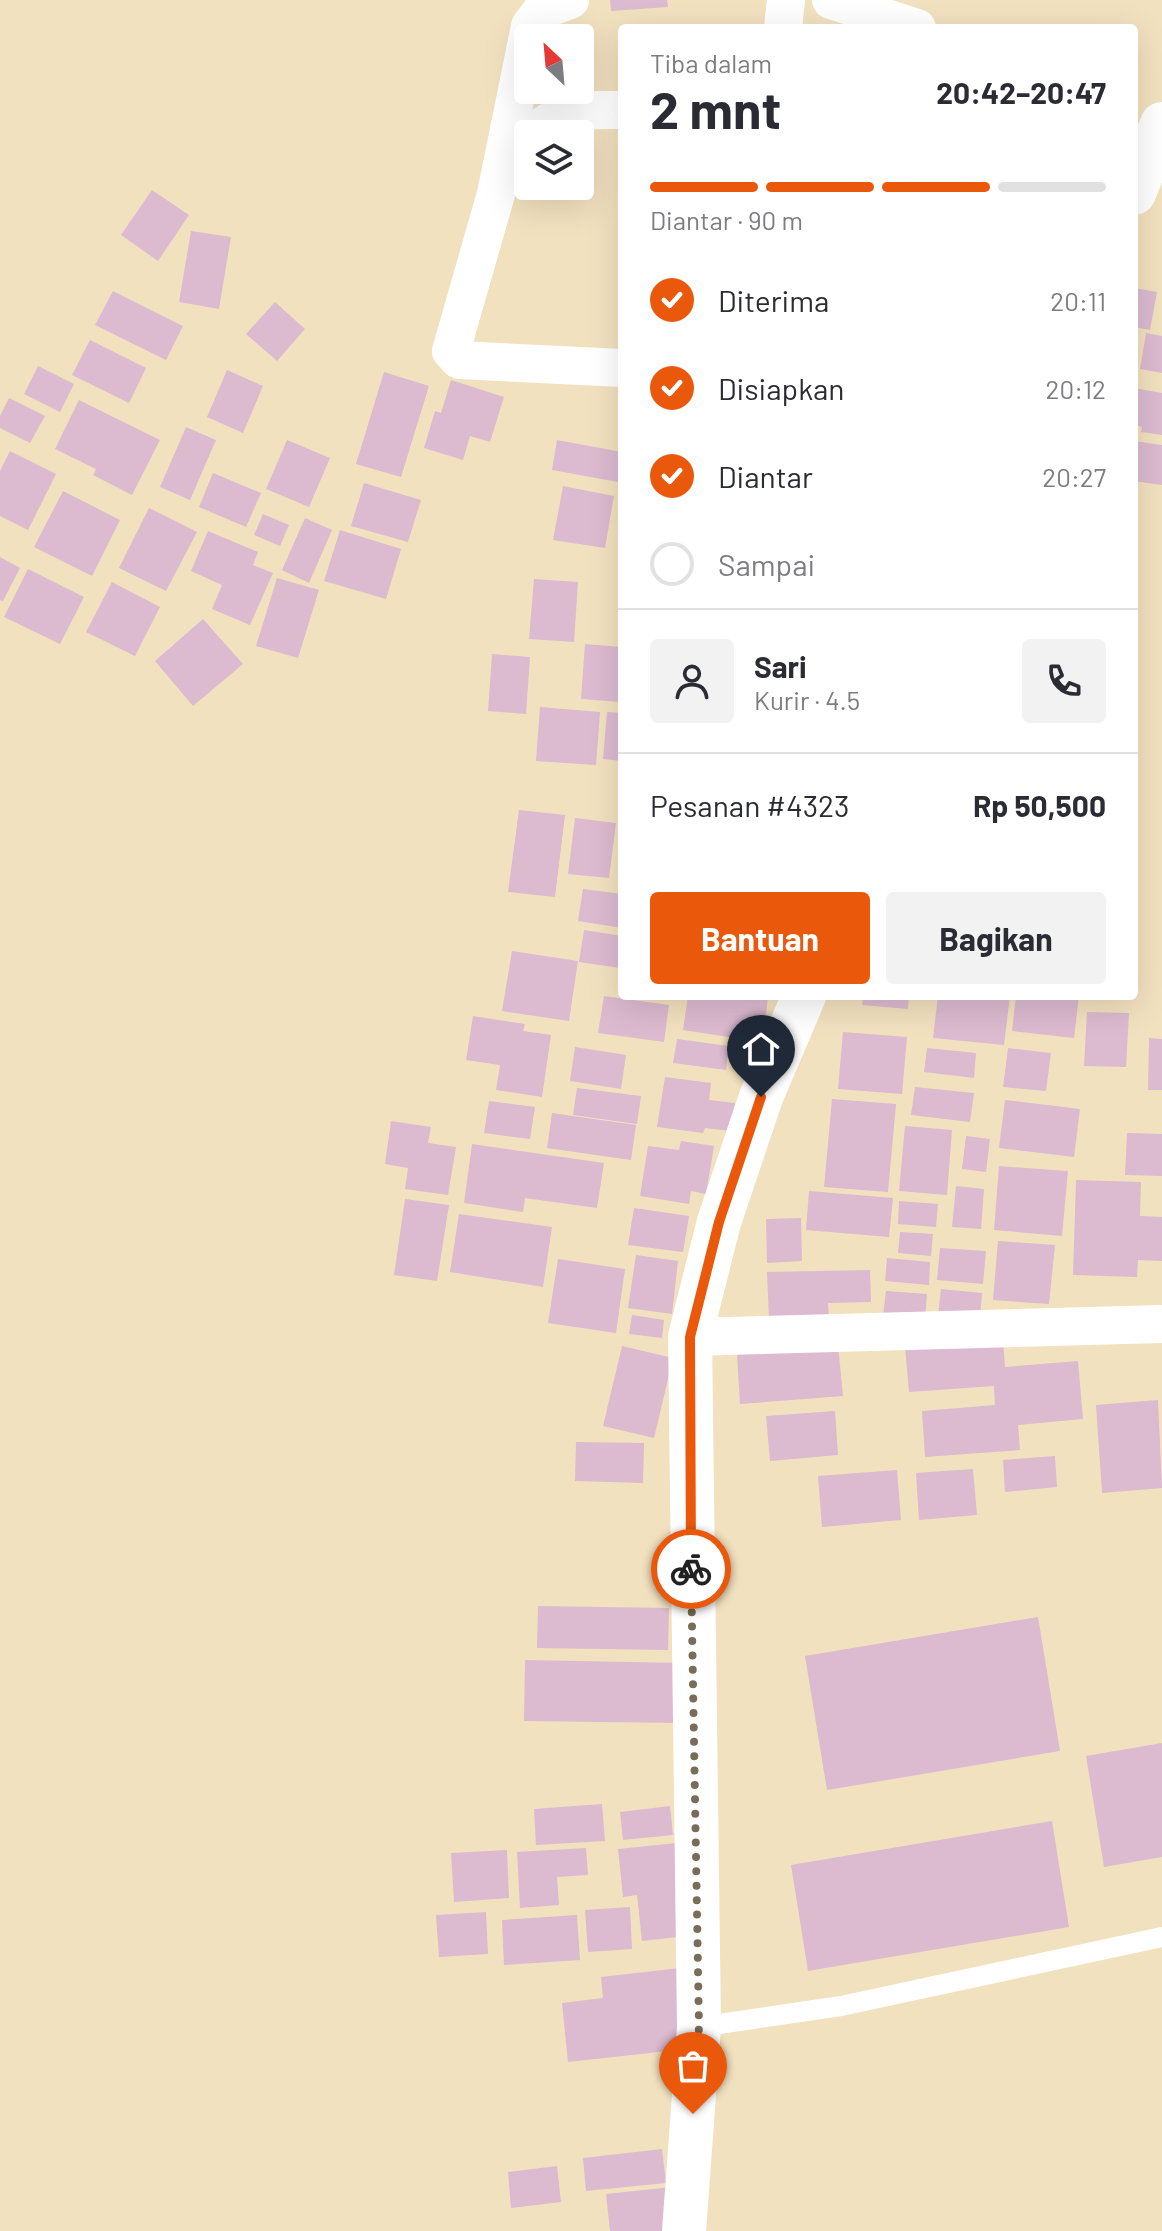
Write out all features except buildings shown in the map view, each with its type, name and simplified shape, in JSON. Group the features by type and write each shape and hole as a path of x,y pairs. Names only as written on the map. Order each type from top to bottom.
{"main road":[{"path":"684,2231 699,2027 690,1337 719,1222 761,1097 802,1000"}],"street":[{"path":"523,120 530,26 542,10 570,0"},
{"path":"783,24 786,0"},
{"path":"831,0 905,24"},
{"path":"550,120 568,112 618,110"},
{"path":"514,157 496,194 451,351 459,360 618,368"},
{"path":"690,1337 1162,1324"}],"lane":[{"path":"699,2027 841,2006 1162,1937"}],"way so far":[{"path":"691,1569 699,2027 693,2114"}],"route":[{"path":"691,1569 690,1337 719,1222 761,1097"}]}
